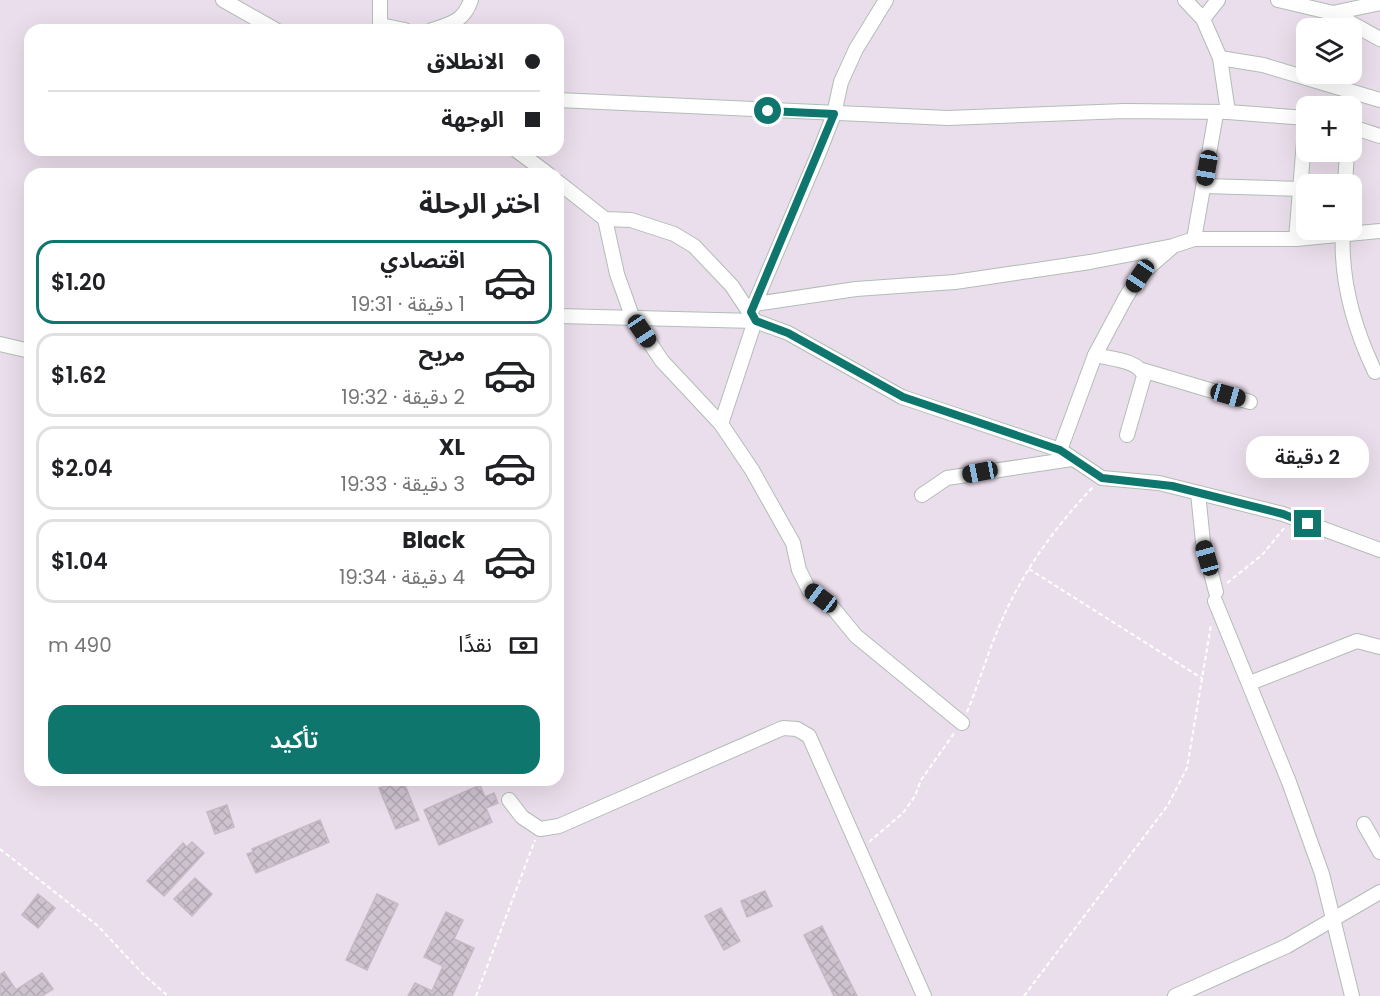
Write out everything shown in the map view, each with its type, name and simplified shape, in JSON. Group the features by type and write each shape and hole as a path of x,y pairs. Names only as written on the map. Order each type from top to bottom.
{"street":[{"path":"223,0 265,24"},
{"path":"380,0 380,24"},
{"path":"453,24 457,23 467,10 471,0"},
{"path":"721,424 754,312 834,114 841,82 850,60 886,0"},
{"path":"1185,0 1211,7 1220,58 1222,113 1194,239"},
{"path":"1278,0 1333,13 1380,39"},
{"path":"1333,13 1380,3"},
{"path":"1220,58 1263,65 1380,100"},
{"path":"564,100 948,118 1124,111 1296,117"},
{"path":"1362,130 1380,136"},
{"path":"524,156 540,168"},
{"path":"1204,186 1296,189"},
{"path":"564,187 605,219 631,220 674,234 694,246 754,312 903,397 1060,450 1102,478 1159,483 1293,516 1308,524 1380,550"},
{"path":"605,219 616,274 632,316 662,361 721,424 752,470 793,543 799,570 809,590 833,608 856,636 962,723"},
{"path":"1362,231 1380,231"},
{"path":"564,316 754,312 856,288 955,282 1173,246 1194,239 1296,239"},
{"path":"1343,240 1348,295 1358,335 1375,372"},
{"path":"1060,450 1095,355 1140,276 1173,246"},
{"path":"0,344 24,350"},
{"path":"1095,355 1136,365 1142,370 1250,402"},
{"path":"1126,435 1144,376 1142,370"},
{"path":"922,495 948,478 1072,459"},
{"path":"1198,493 1203,542 1215,596 1289,782 1322,874 1335,919 1352,996"},
{"path":"1250,683 1357,641 1380,647"},
{"path":"508,800 522,817 540,829 560,826 783,728 797,729 809,736 924,996"},
{"path":"1364,824 1380,852"},
{"path":"1175,996 1287,946 1380,892"}],"path":[{"path":"859,850 903,813 915,796 921,780 962,723 1002,620 1029,569 1066,515 1102,478"},
{"path":"1024,996 1168,805 1181,783 1187,768 1215,596 1262,555 1293,516"},
{"path":"1029,569 1203,679"},
{"path":"476,996 540,829"},
{"path":"0,849 98,927 143,974 168,996"}],"building":[{"path":"405,786 419,820 396,829 379,788"},
{"path":"478,786 480,786 485,797 494,793 498,803 486,808 492,822 439,845 424,810"},
{"path":"227,805 234,827 215,834 207,812"},
{"path":"320,820 329,842 256,873 247,854 253,852 252,849"},
{"path":"192,842 204,853 164,896 147,881 183,843 187,847"},
{"path":"195,878 212,894 192,916 174,899"},
{"path":"765,891 772,906 747,917 741,901"},
{"path":"38,894 55,908 38,928 22,915"},
{"path":"377,894 398,904 367,970 346,960"},
{"path":"721,908 740,941 724,950 705,916"},
{"path":"446,912 463,920 454,939 474,948 452,996 408,996 415,983 432,991 443,966 424,957"},
{"path":"822,926 857,996 834,996 804,935"},
{"path":"4,972 16,990 42,973 53,989 42,996 0,996 0,975"}],"route":[{"path":"768,111 834,114 795,213 751,312 756,321 788,333 903,397 1060,450 1102,478 1159,483 1293,516 1308,524"}]}
